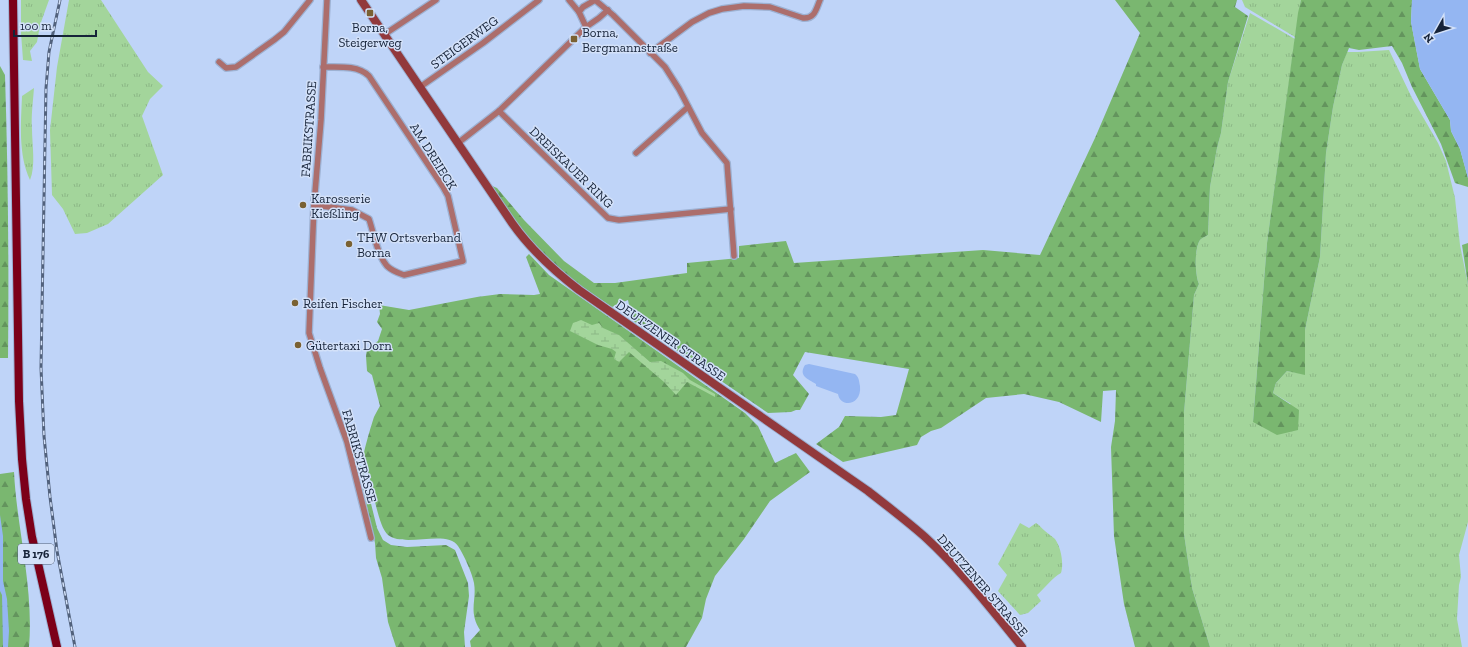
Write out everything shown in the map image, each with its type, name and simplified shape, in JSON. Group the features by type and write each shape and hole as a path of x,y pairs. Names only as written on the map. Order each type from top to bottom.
{"main road":[{"name":"B 176","path":"13,0 19,385 22,459 32,537 57,647"},
{"name":"DEUTZENER STRASSE","path":"362,0 521,236 552,269 585,294 862,487 891,509 925,537 958,570 1022,647"}],"street":[{"path":"219,62 226,68 236,67 284,32 310,0"},
{"name":"FABRIKSTRASSE","path":"327,0 321,120 314,206 309,334 347,442 371,538"},
{"path":"385,34 436,0"},
{"name":"STEIGERWEG","path":"420,87 483,43 539,0"},
{"path":"570,0 579,12 586,28"},
{"path":"579,12 583,6 595,0 608,10 669,72 702,133 727,163 734,256"},
{"path":"650,53 692,22 709,13 722,9 744,6 760,6 770,7 803,18 809,18 812,17 820,0"},
{"path":"458,143 499,111 586,28 608,10"},
{"name":"AM DREIECK","path":"314,206 352,210 369,219 381,256 388,267 394,272 404,275 463,261 448,196 369,76 365,72 359,70 323,66"},
{"path":"636,153 688,107"},
{"name":"DREISKAUER RING","path":"499,111 608,218 619,220 731,209"}],"green space":[{"path":"21,0 49,0 40,25 37,42 30,51 32,61 23,60"},
{"path":"69,0 101,0 148,72 163,86 150,99 142,116 163,175 108,224 87,233 75,234 63,209 52,195 50,130 57,67"},
{"path":"1115,0 1237,0 1235,7 1248,16 1228,82 1221,133 1210,187 1208,235 1200,240 1197,249 1196,268 1199,284 1194,295 1184,413 1184,534 1192,588 1210,647 1135,647 1124,604 1114,536 1111,447 1115,421 1116,390 1103,391 1101,422 1059,402 1024,394 986,398 941,428 931,431 921,437 917,445 843,462 816,444 839,427 845,416 881,417 896,415 909,369 805,352 793,375 809,394 800,410 768,413 632,320 628,300 612,307 565,275 542,256 490,185 497,188 524,220 564,261 594,283 615,283 687,273 687,263 739,258 739,246 786,241 794,263 983,250 1040,255 1095,138 1140,33"},
{"path":"1242,0 1301,0 1295,37 1245,7"},
{"path":"1301,0 1412,0 1411,22 1420,69 1450,120 1451,131 1460,149 1468,178 1468,187 1455,183 1441,144 1412,87 1402,63 1392,46 1359,50 1349,48 1342,65 1333,107 1326,153 1320,257 1305,330 1305,375 1287,371 1276,383 1273,393 1299,410 1298,430 1277,435 1253,422 1267,243"},
{"path":"1250,13 1295,39 1267,243 1253,422 1291,404 1273,393 1276,383 1287,371 1305,374 1305,330 1320,257 1326,153 1333,107 1342,65 1347,52 1389,50 1412,98 1438,143 1446,161 1455,198 1460,245 1468,285 1468,522 1459,555 1461,577 1459,585 1457,619 1462,647 1210,647 1192,588 1184,534 1184,413 1194,295 1199,284 1196,268 1197,249 1200,240 1208,235 1210,187 1221,133 1228,82"},
{"path":"0,66 5,75 8,182 8,358 0,358"},
{"path":"34,88 32,119 33,168 30,180 26,170 22,149 22,96"},
{"path":"1468,243 1468,285 1462,245"},
{"path":"529,254 549,275 745,413 758,426 775,463 796,453 810,472 770,501 744,539 715,576 706,599 702,618 686,647 471,647 470,641 480,630 474,617 475,589 472,574 458,546 453,541 436,538 415,540 395,539 388,535 381,524 368,473 363,461 373,420 380,406 372,375 367,371 366,356 367,349 378,341 382,329 377,322 380,314 379,305 409,310 500,294 540,294 526,257"},
{"path":"581,320 592,325 599,323 603,328 619,335 650,362 661,361 683,373 690,380 715,394 715,397 687,382 676,395 664,382 629,352 619,362 614,359 616,352 612,349 598,345 570,331 573,323"},
{"path":"357,464 362,467 377,528 383,540 391,545 407,547 446,545 455,550 468,583 469,596 464,632 465,647 396,647 388,622 382,578 376,558 375,543"},
{"path":"14,472 29,603 29,647 0,647 0,474"},
{"path":"1020,523 1029,528 1036,523 1055,539 1060,551 1062,569 1061,573 1037,595 1041,601 1028,613 1020,615 998,591 1007,575 998,564"}],"water":[{"path":"1412,0 1468,0 1468,178 1460,149 1451,131 1450,120 1420,69 1411,22"},
{"path":"809,364 855,374 858,378 860,386 858,398 850,403 846,403 838,394 816,386 816,384 803,375 805,365"},
{"path":"0,515 3,536 3,581 7,599 9,631 8,647 3,647 2,595 0,591"}],"railway":[{"path":"60,0 49,52 46,88 41,368 44,436 50,497 57,551 75,647"}],"place":[{"name":"Borna, Steigerweg","path":"370,13"},
{"name":"Borna, Bergmannstraße","path":"574,39"},
{"name":"Karosserie Kießling","path":"303,205"},
{"name":"THW Ortsverband Borna","path":"349,244"},
{"name":"Reifen Fischer","path":"295,303"},
{"name":"Gütertaxi Dorn","path":"298,345"}]}
